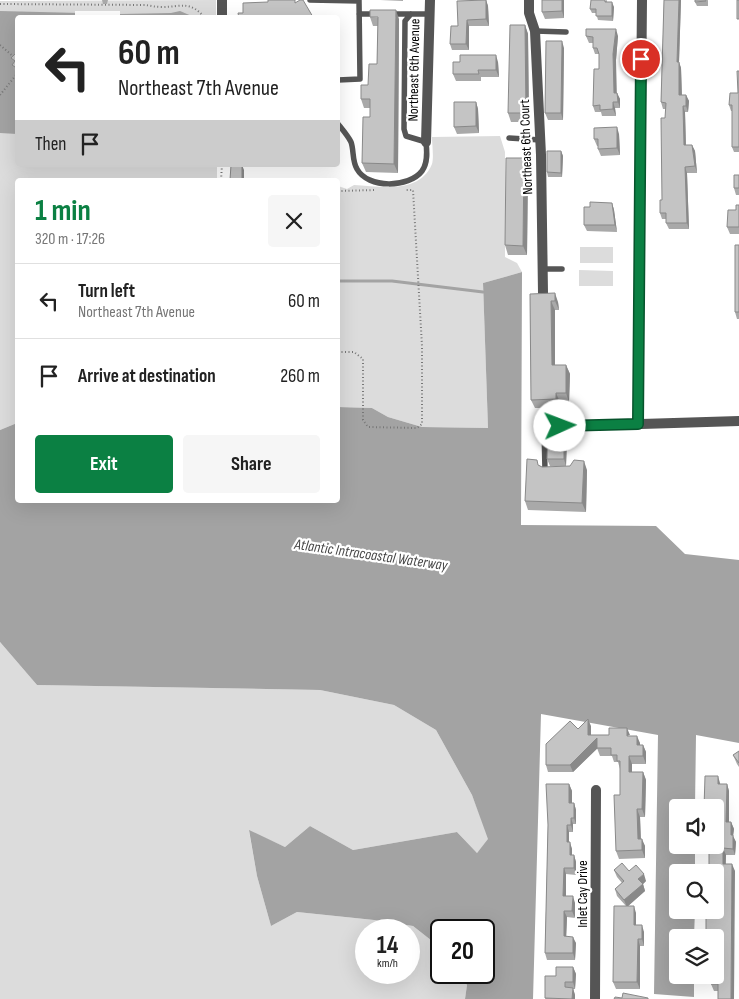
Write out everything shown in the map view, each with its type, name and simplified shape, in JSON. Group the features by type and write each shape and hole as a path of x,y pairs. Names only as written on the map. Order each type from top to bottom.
{"street":[{"path":"222,0 223,15"},
{"name":"Northeast 6th Avenue","path":"426,142 430,0"},
{"name":"Northeast 6th Court","path":"529,0 529,13 536,31 541,140 542,293"},
{"path":"638,424 642,0"},
{"path":"576,426 739,421"},
{"name":"Inlet Cay Drive","path":"595,999 596,790"}],"lane":[{"path":"310,0 359,1 360,80 340,80"},
{"path":"359,14 430,14"},
{"path":"340,127 351,142 357,170 368,179 382,184 397,184 413,179 422,171 427,158 426,142 411,139 406,136 404,129 405,21 411,14"},
{"path":"536,31 566,32"},
{"path":"509,138 541,140"},
{"path":"542,269 562,269"},
{"path":"554,470 545,470 544,427 576,426"}],"path":[{"path":"0,4 146,5 161,8 180,3 197,9 202,15"},
{"path":"0,45 15,58"},
{"path":"0,95 15,76"},
{"path":"340,352 354,352 363,359 363,420 368,427 417,428 422,424 422,346 413,190"}],"shaded area":[{"path":"216,0 216,15 15,15 15,167 217,167 217,178 15,178 15,424 0,430 0,1"},
{"path":"500,136 505,152 505,257 517,263 522,272 483,283 488,428 422,427 388,417 372,408 340,407 340,187 347,189 354,185 398,187 418,180 426,174 432,164 432,137"},
{"path":"580,247 613,247 613,263 580,263"},
{"path":"579,270 613,271 613,286 579,286"},
{"path":"0,642 37,685 320,690 394,705 436,730 472,795 489,839 477,853 457,832 353,850 310,826 285,847 249,831 257,876 271,926 297,912 364,919 355,919 355,984 420,984 420,932 430,939 430,984 466,984 465,999 0,999"}],"water":[{"path":"0,11 120,14 171,13 180,11 189,15 15,15 15,134 0,133"},
{"name":"Atlantic Intracoastal Waterway","path":"522,272 521,525 656,526 685,554 739,560 739,743 696,735 695,799 669,799 669,854 695,854 695,864 669,864 669,919 695,919 694,929 669,929 669,984 694,984 694,997 654,994 658,735 541,714 533,999 465,999 466,984 495,984 495,919 430,919 430,939 420,932 420,919 364,919 297,912 271,926 257,876 249,830 285,847 310,826 353,850 457,832 477,853 488,839 472,795 436,730 394,705 320,690 37,685 0,642 0,430 15,424 15,503 340,503 340,407 372,408 388,417 422,427 488,428 483,283"}],"pier":[{"path":"75,11 120,11 120,15 75,15"}],"building":[{"path":"268,0 295,0 295,3 303,0 312,15 238,15 238,13 243,13 243,3 268,2"},
{"path":"486,0 486,19 467,20 466,44 450,44 451,26 458,26 457,1"},
{"path":"542,0 562,0 562,11 542,12"},
{"path":"591,0 612,2 612,16 596,16 596,9 590,9"},
{"path":"664,0 679,0 677,62 679,62 679,95 686,95 686,106 683,106 684,145 692,145 695,166 685,167 687,223 666,223 666,213 660,213 660,200 662,200 661,118 665,118 666,103 661,102"},
{"path":"695,0 706,0 706,1 695,2"},
{"path":"737,0 739,0 739,19 737,19"},
{"path":"370,10 396,10 394,164 362,163 363,117 370,117 370,99 361,99 361,85 368,85 369,64 377,64 378,17 370,17"},
{"path":"510,25 525,25 526,113 508,113"},
{"path":"586,29 616,29 613,54 614,93 617,93 618,102 613,102 613,109 600,110 600,105 593,106 594,69 599,69 599,54 597,48 593,48 593,37 586,36"},
{"path":"546,41 562,41 561,113 545,113"},
{"path":"460,55 496,55 496,70 478,70 479,74 453,74 453,62 460,62"},
{"path":"737,71 739,71 739,147 732,147 732,105 729,105 730,93 738,93"},
{"path":"454,102 476,102 476,126 454,127"},
{"path":"617,127 617,148 598,149 598,139 594,139 594,128"},
{"path":"547,151 561,151 561,173 547,172"},
{"path":"506,158 524,158 523,246 505,245"},
{"path":"231,167 242,167 242,178 230,178"},
{"path":"734,175 739,175 739,188 734,188"},
{"path":"590,202 612,203 615,225 584,225 584,207 590,207"},
{"path":"736,205 739,205 739,227 727,227 728,210 736,210"},
{"path":"735,245 739,245 739,312 735,312"},
{"path":"555,293 555,301 551,301 552,365 566,365 566,393 556,393 556,399 531,400 530,294"},
{"path":"548,432 564,432 564,459 547,459"},
{"path":"527,459 537,460 538,465 542,467 570,466 574,460 584,461 582,503 525,501"},
{"path":"588,719 588,735 609,735 609,728 627,728 627,736 637,736 637,745 643,745 643,756 629,756 629,772 643,772 642,809 637,809 638,839 642,839 642,850 616,851 614,795 620,795 620,761 617,761 617,755 611,755 611,748 597,748 597,738 570,765 546,765 546,744 570,721 578,729"},
{"path":"739,751 739,763 733,755"},
{"path":"705,776 718,776 718,784 727,784 726,822 731,822 733,849 724,848 724,799 704,799"},
{"path":"546,784 569,784 569,803 574,803 574,818 571,818 571,825 567,825 567,842 570,842 570,855 574,855 574,868 564,868 563,896 573,896 572,911 564,911 564,936 573,937 573,953 545,953 548,825"},
{"path":"709,854 723,854 723,864 709,864"},
{"path":"622,863 629,871 636,865 644,874 638,879 643,884 624,900 615,889 624,881 614,870"},
{"path":"724,864 732,864 731,999 718,999 718,984 724,984 724,929 706,929 706,919 724,919"},
{"path":"614,906 634,906 634,925 642,925 642,939 638,939 637,982 613,982"},
{"path":"556,967 573,967 573,982 565,982 565,987 573,988 572,999 545,998 545,976 556,976"},
{"path":"623,993 648,999 614,999 615,997 622,998"}],"waterway":[{"path":"340,281 392,281 483,292"}],"route":[{"path":"560,426 638,424 641,59"}]}
